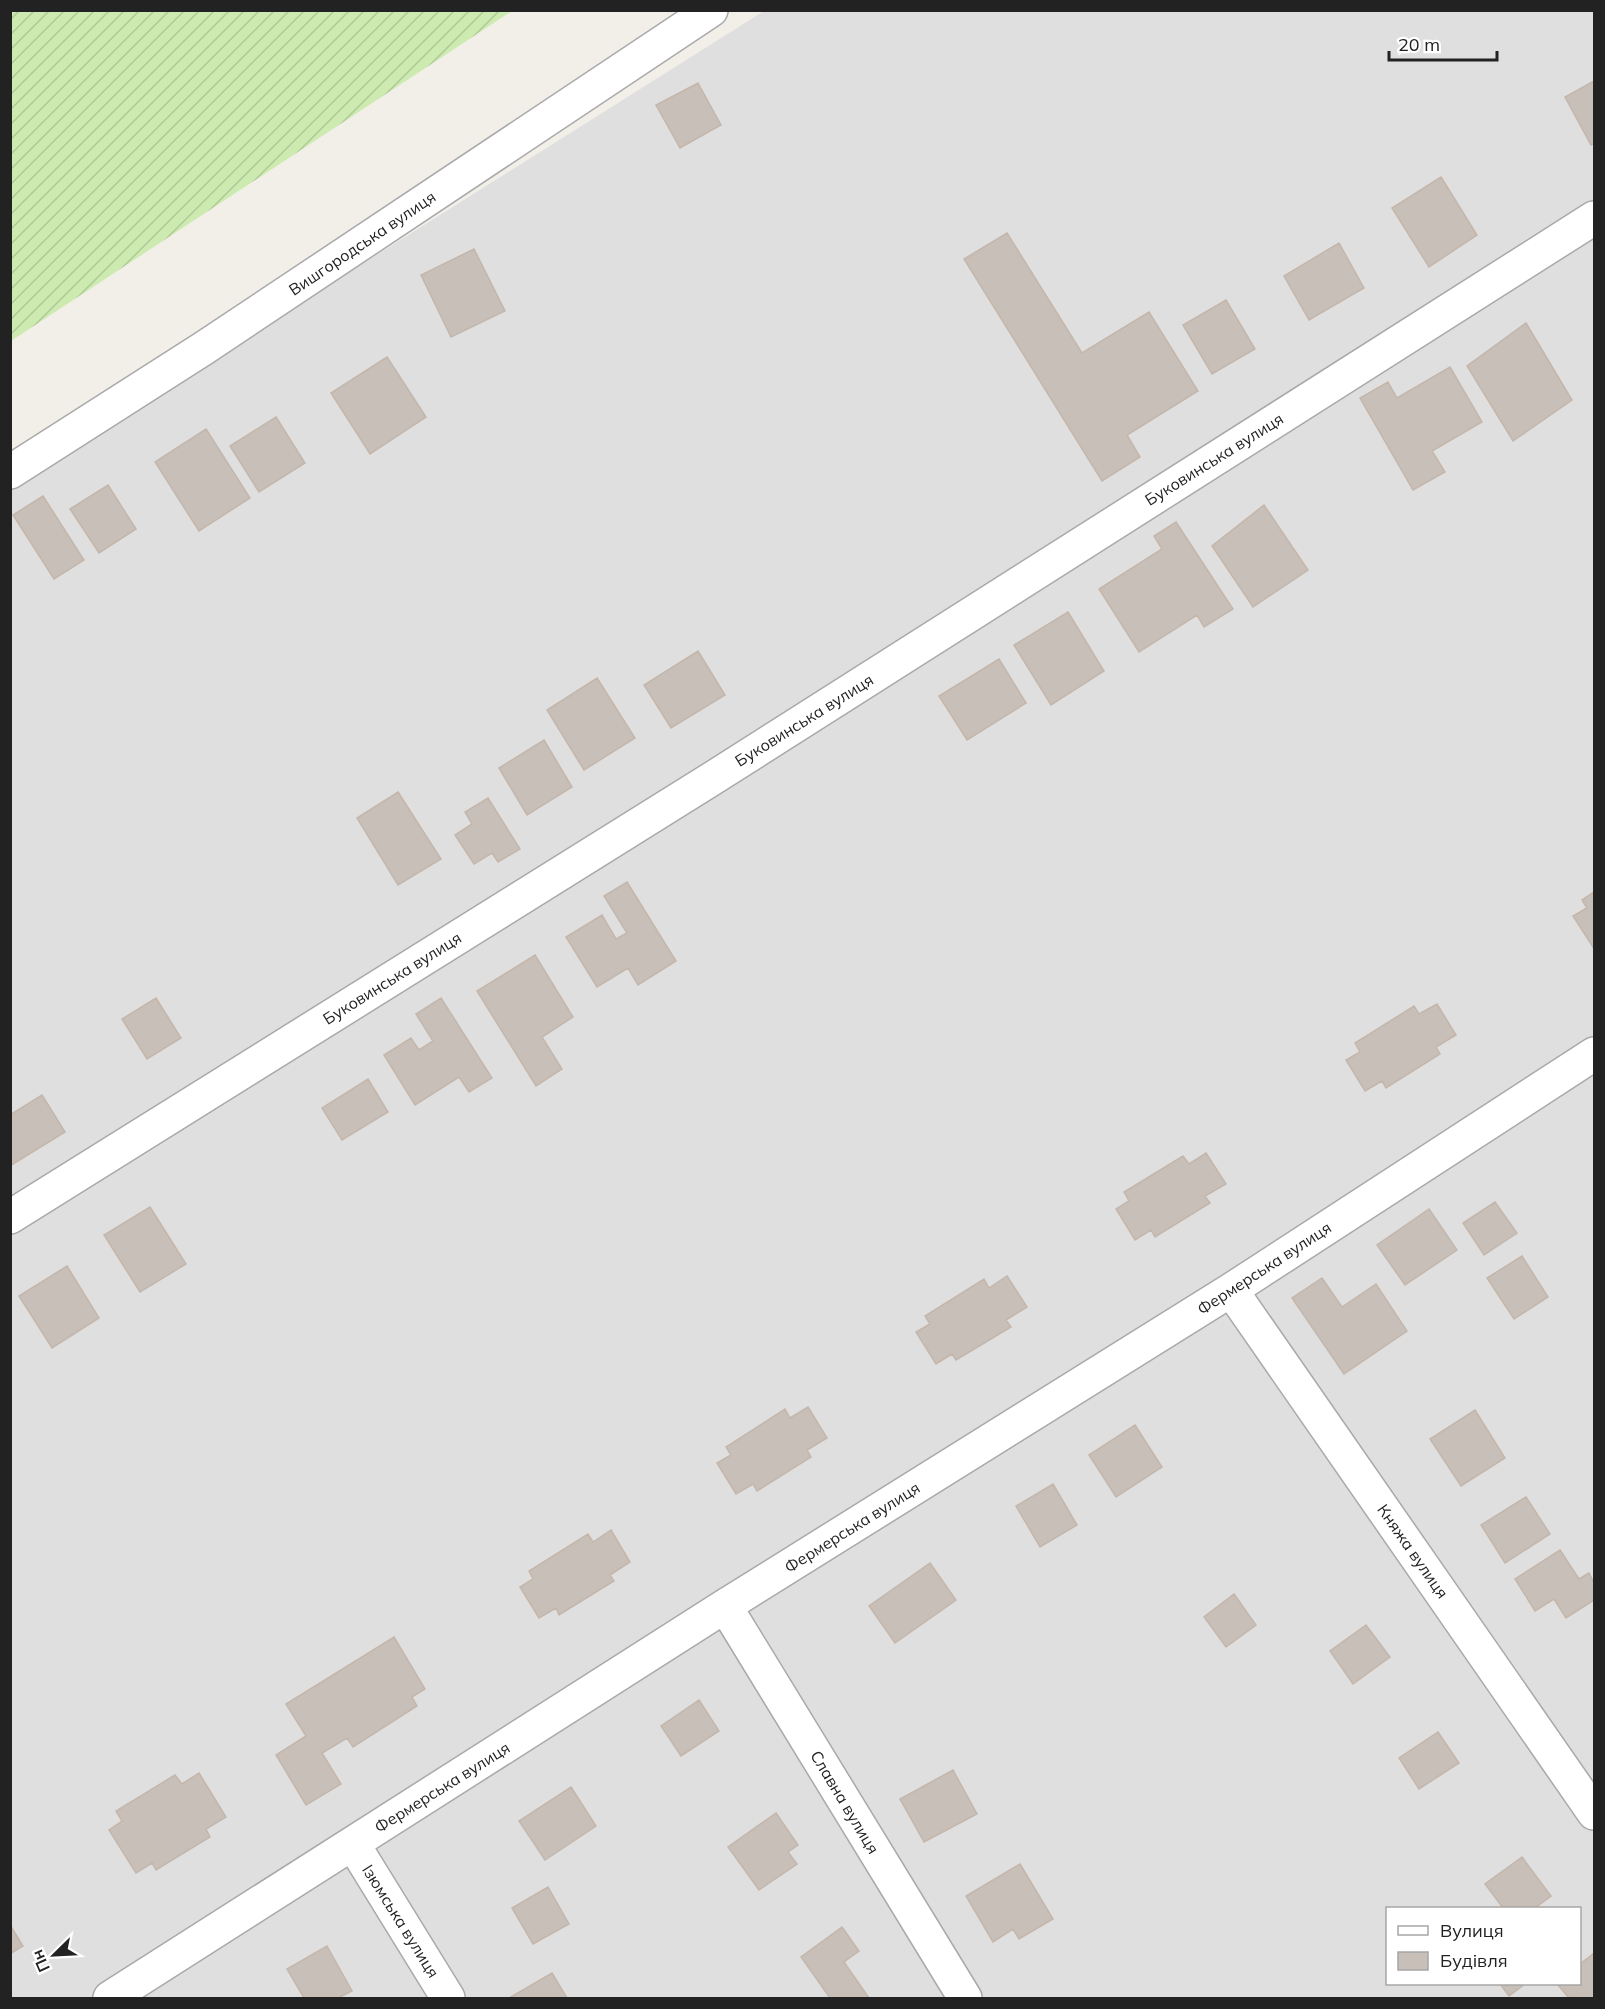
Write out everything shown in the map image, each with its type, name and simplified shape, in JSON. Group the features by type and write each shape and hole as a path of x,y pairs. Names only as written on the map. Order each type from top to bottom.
{"street":[{"name":"Вишгородська вулиця","path":"10,472 204,348 711,10"},
{"name":"Буковинська вулиця","path":"10,1217 723,772 1594,218"},
{"name":"Фермерська вулиця","path":"110,1998 725,1606 1231,1290 1594,1054"},
{"name":"Княжа вулиця","path":"1231,1290 1594,1813"},
{"name":"Славна вулиця","path":"725,1606 964,1998"},
{"name":"Ізюмська вулиця","path":"353,1844 448,1998"}],"shaded area":[{"path":"764,11 1594,11 1594,1998 11,1998 11,485"}],"green space":[{"path":"11,10 512,10 512,11 11,341"}],"building":[{"path":"1594,81 1594,143 1591,145 1565,97"},
{"path":"698,83 721,125 680,148 656,105"},
{"path":"1441,177 1477,235 1429,267 1392,208"},
{"path":"1007,233 1082,353 1149,312 1198,391 1127,435 1140,457 1102,481 964,259"},
{"path":"1339,243 1364,288 1309,320 1284,276"},
{"path":"474,249 505,311 451,337 421,275"},
{"path":"1226,300 1255,349 1212,374 1183,325"},
{"path":"1526,323 1572,400 1513,441 1467,366"},
{"path":"387,357 426,417 370,454 331,393"},
{"path":"1450,367 1482,422 1432,451 1445,472 1413,490 1360,398 1388,382 1397,398"},
{"path":"276,417 305,463 259,492 230,446"},
{"path":"206,429 250,498 199,531 155,462"},
{"path":"108,485 136,529 99,553 70,509"},
{"path":"43,496 84,560 54,579 13,515"},
{"path":"1264,505 1308,570 1253,607 1212,546"},
{"path":"1176,522 1233,609 1204,627 1197,615 1139,652 1099,589 1162,549 1154,536"},
{"path":"1068,612 1104,671 1051,705 1014,645"},
{"path":"698,651 725,695 671,728 644,685"},
{"path":"999,659 1026,703 967,740 939,696"},
{"path":"597,678 635,738 584,770 547,710"},
{"path":"544,740 572,787 527,815 499,768"},
{"path":"398,792 441,859 398,885 357,818"},
{"path":"488,798 520,849 498,862 492,853 474,864 455,835 472,824 465,812"},
{"path":"627,882 676,961 638,985 628,968 597,987 566,937 602,915 616,939 627,933 604,896"},
{"path":"1594,892 1593,947 1573,916 1587,908 1582,900"},
{"path":"535,955 573,1017 542,1037 562,1069 536,1086 477,991"},
{"path":"156,998 181,1038 147,1059 122,1019"},
{"path":"441,998 492,1078 469,1092 459,1077 415,1105 384,1055 411,1038 419,1050 433,1041 416,1014"},
{"path":"1437,1004 1456,1035 1436,1047 1440,1054 1386,1088 1382,1081 1365,1091 1346,1060 1360,1052 1355,1043 1414,1006 1419,1014"},
{"path":"368,1079 388,1112 342,1140 322,1108"},
{"path":"42,1095 65,1132 10,1166 10,1115"},
{"path":"1206,1153 1226,1184 1205,1196 1210,1203 1155,1237 1151,1230 1135,1240 1116,1209 1129,1201 1124,1192 1183,1156 1189,1164"},
{"path":"1495,1202 1517,1233 1484,1255 1463,1223"},
{"path":"150,1207 186,1264 140,1292 104,1235"},
{"path":"1429,1209 1457,1250 1405,1285 1377,1245"},
{"path":"1522,1256 1548,1297 1514,1319 1487,1278"},
{"path":"67,1266 99,1318 52,1348 19,1296"},
{"path":"1007,1276 1027,1307 1006,1320 1011,1327 956,1360 952,1354 936,1364 916,1332 930,1324 925,1316 984,1279 989,1288"},
{"path":"1322,1278 1342,1307 1376,1284 1407,1331 1344,1374 1292,1298"},
{"path":"808,1407 827,1438 807,1450 811,1457 757,1491 753,1484 736,1494 717,1463 731,1455 726,1447 785,1409 790,1418"},
{"path":"1475,1410 1505,1458 1461,1486 1430,1439"},
{"path":"1135,1425 1162,1467 1116,1497 1089,1455"},
{"path":"1053,1484 1077,1525 1040,1547 1016,1506"},
{"path":"1526,1497 1550,1534 1505,1563 1481,1525"},
{"path":"611,1530 630,1562 610,1575 614,1581 559,1615 556,1608 539,1618 520,1587 533,1579 529,1571 588,1534 593,1542"},
{"path":"1560,1550 1579,1579 1589,1573 1594,1583 1594,1600 1566,1618 1554,1599 1535,1611 1515,1579"},
{"path":"930,1563 956,1600 895,1643 869,1606"},
{"path":"1234,1594 1256,1625 1226,1647 1204,1617"},
{"path":"1366,1625 1390,1657 1353,1684 1330,1651"},
{"path":"394,1637 425,1689 412,1697 417,1706 353,1747 347,1738 322,1753 341,1784 306,1805 276,1755 306,1736 286,1704"},
{"path":"699,1700 719,1731 681,1756 661,1726"},
{"path":"1438,1732 1459,1763 1419,1789 1399,1758"},
{"path":"953,1770 977,1814 924,1842 900,1799"},
{"path":"199,1773 226,1817 206,1829 210,1837 156,1870 152,1863 136,1873 109,1830 122,1821 116,1811 175,1775 182,1784"},
{"path":"571,1787 596,1826 545,1860 519,1821"},
{"path":"776,1813 798,1845 788,1852 797,1864 759,1890 728,1847"},
{"path":"1522,1857 1551,1896 1536,1907 1502,1907 1485,1884"},
{"path":"1020,1864 1053,1919 1019,1939 1013,1929 993,1942 966,1896"},
{"path":"548,1887 569,1924 533,1944 512,1908"},
{"path":"10,1925 23,1946 10,1954"},
{"path":"842,1927 859,1951 844,1962 869,1998 830,1998 801,1957"},
{"path":"327,1946 352,1991 338,1998 304,1998 287,1969"},
{"path":"1594,1953 1594,1998 1569,1998 1558,1985 1581,1985 1581,1963"},
{"path":"552,1973 567,1998 509,1998"},
{"path":"1501,1985 1524,1985 1509,1996"}]}
